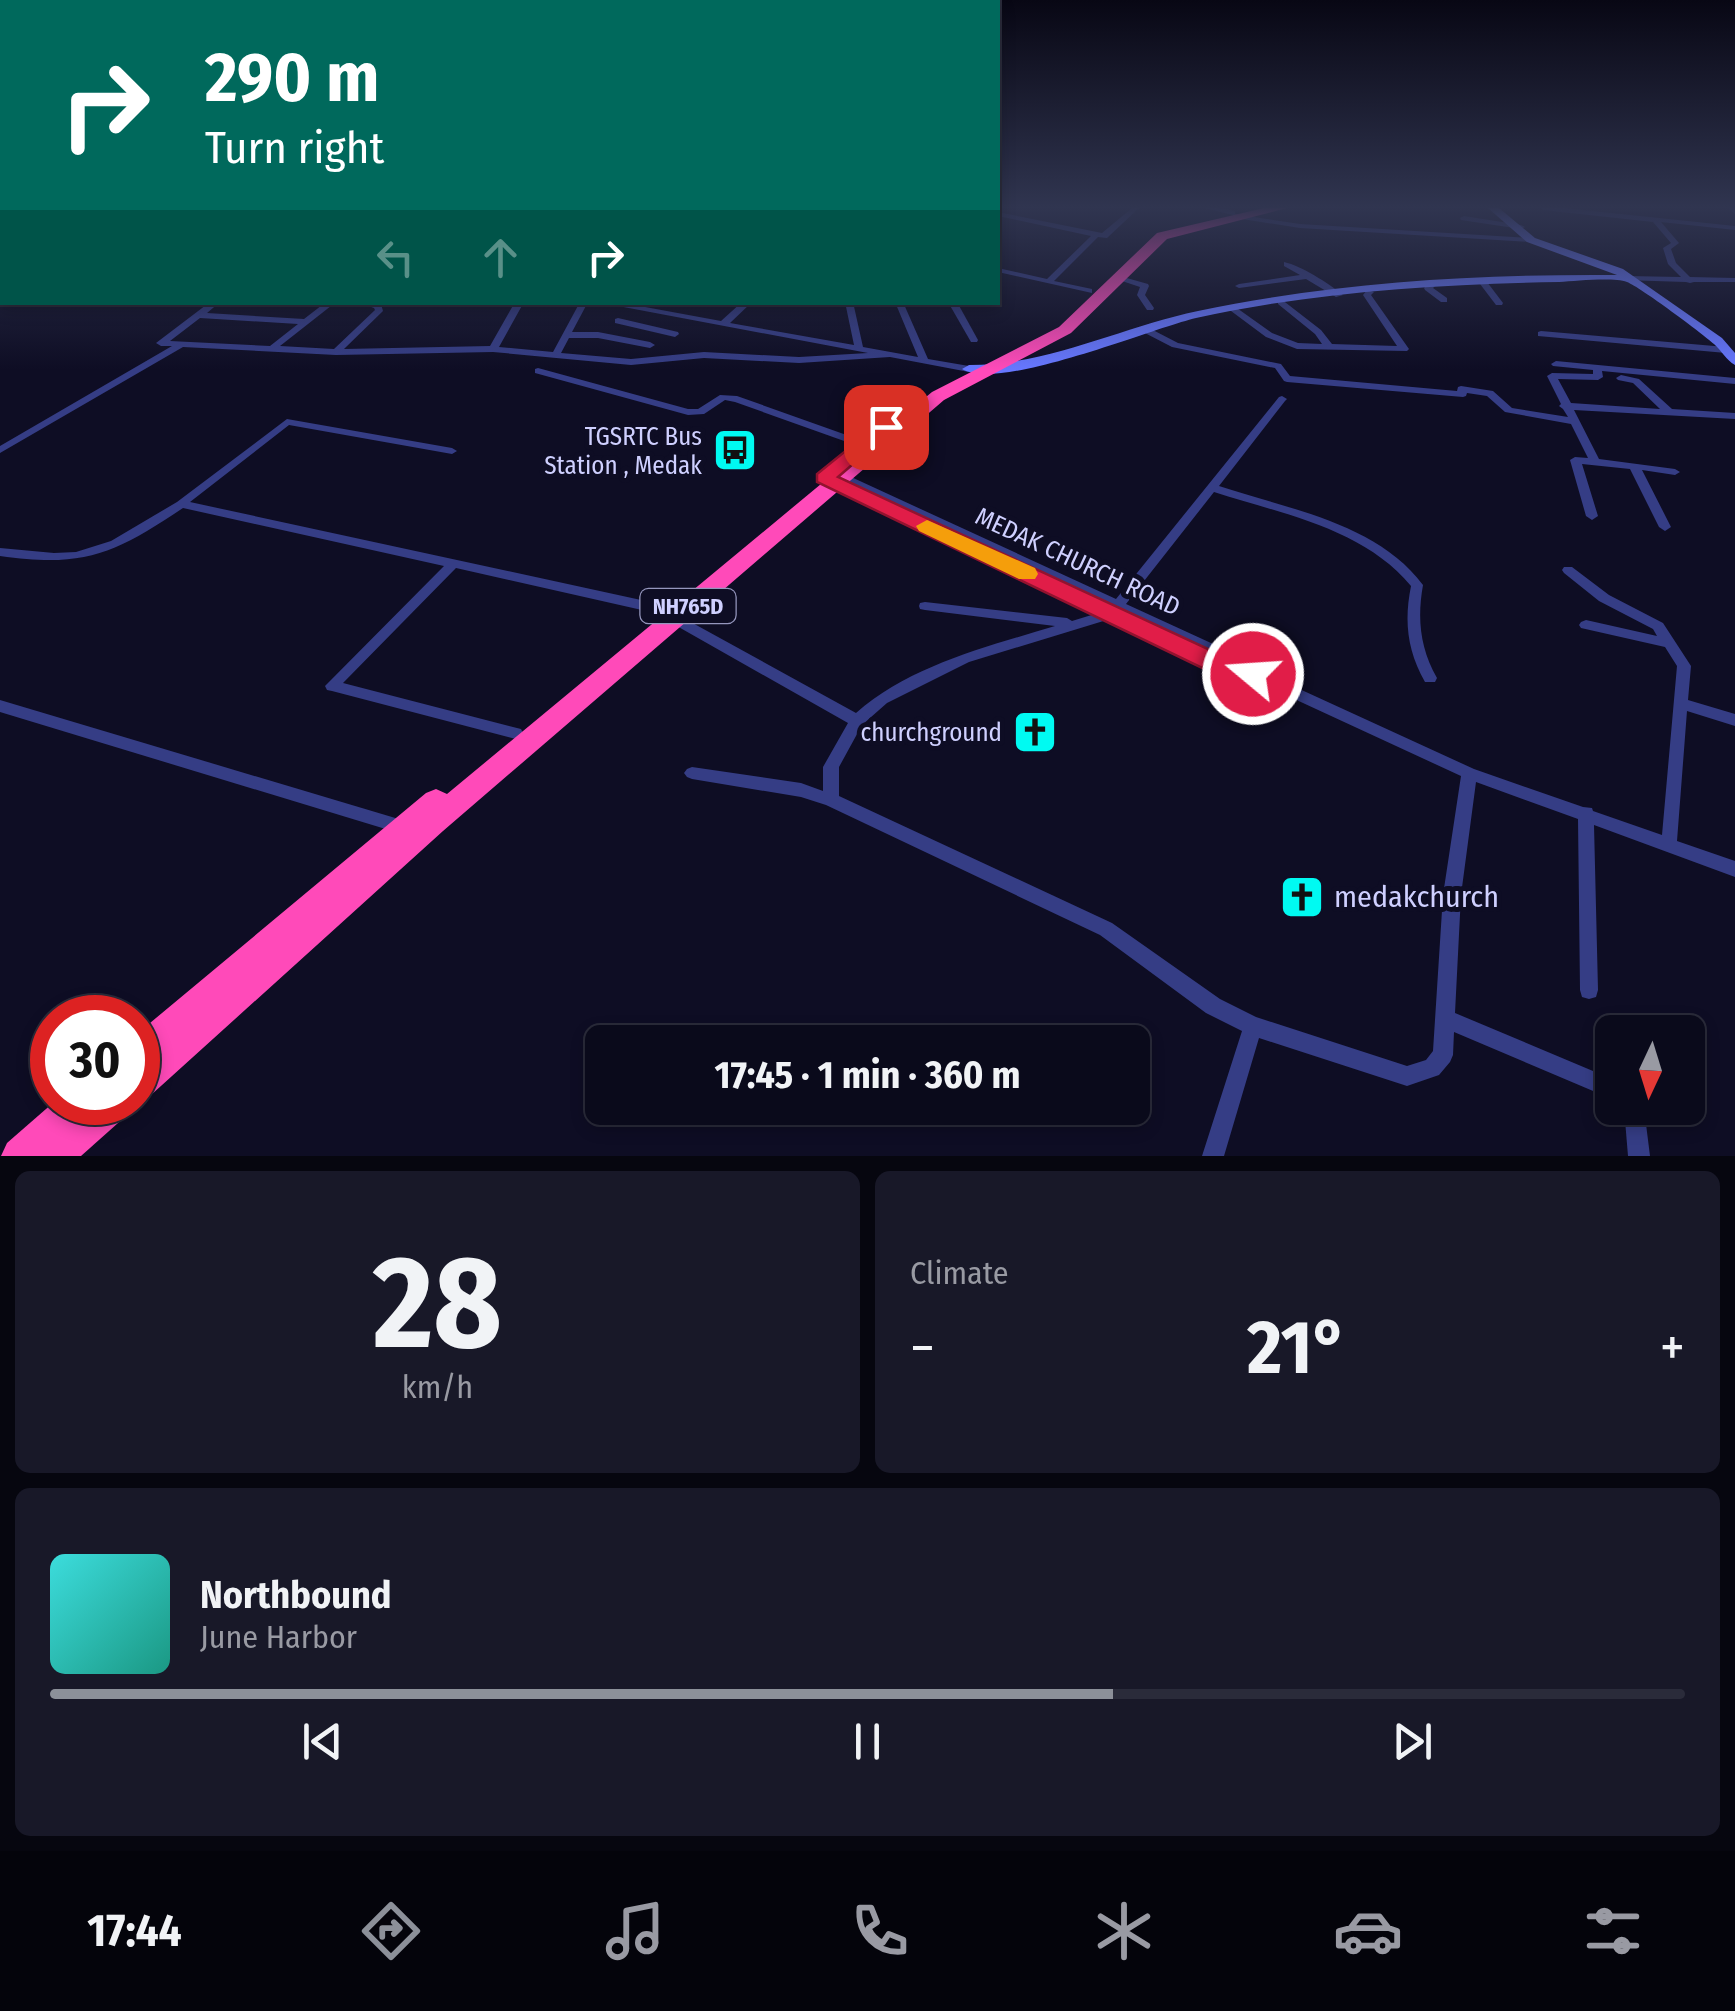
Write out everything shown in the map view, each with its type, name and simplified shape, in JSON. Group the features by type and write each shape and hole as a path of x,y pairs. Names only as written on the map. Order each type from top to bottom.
{"highway":[{"name":"NH765D","path":"160,1063 669,614 938,396 1056,326 1121,262"},
{"name":"NH765D","path":"834,477 865,444 929,391 1065,330 1135,262"},
{"name":"NH765D","path":"160,1036 402,827 669,614"},
{"path":"20,1156 56,1125"},
{"path":"52,1156 88,1125"}],"street":[{"path":"1048,282 1068,262"},
{"path":"1593,262 1619,271 1668,304 1735,361"},
{"path":"1671,262 1690,281"},
{"path":"1287,264 1339,296"},
{"path":"1000,270 1088,291"},
{"path":"1239,286 1310,276"},
{"path":"1119,277 1145,286 1141,296 1150,308"},
{"path":"598,334 640,306 977,370 1232,308 1281,302 1481,280 1735,280"},
{"path":"1481,280 1500,303"},
{"path":"1432,285 1428,288 1444,300"},
{"path":"1232,308 1282,342 1406,353 1368,296 1370,292"},
{"path":"1281,302 1318,332 1330,348"},
{"path":"212,305 161,343 336,352 493,349 643,362 704,355 799,360 888,355"},
{"path":"270,350 328,305"},
{"path":"336,352 379,312 374,305"},
{"path":"493,349 518,305"},
{"path":"555,356 582,305"},
{"path":"722,324 744,305"},
{"path":"850,305 859,349"},
{"path":"900,305 924,361"},
{"path":"954,305 974,340"},
{"path":"199,315 306,322"},
{"path":"618,321 675,334"},
{"path":"1146,330 1175,345 1278,366 1287,379 1463,394 1461,389 1484,391 1510,410 1571,421"},
{"path":"566,335 598,334 650,344"},
{"path":"1541,334 1726,350"},
{"path":"0,450 180,345"},
{"path":"1556,364 1735,381"},
{"path":"1595,462 1571,421 1553,375 1598,377 1597,368"},
{"path":"1610,370 1636,382 1667,410"},
{"path":"538,371 688,412 700,412 723,396 737,399 865,444"},
{"path":"832,800 831,766 857,721 882,699 931,674 1115,610 1156,553 1282,399"},
{"path":"1564,406 1735,416"},
{"path":"0,552 52,561 122,544 287,422 452,452"},
{"path":"1592,516 1573,462 1676,472"},
{"path":"1634,466 1664,528"},
{"name":"MEDAK CHURCH ROAD","path":"834,477 1115,610 1234,672 1253,674 1468,773 1735,868"},
{"path":"1212,487 1330,525 1372,547 1411,576 1416,585 1412,610 1414,646 1430,678"},
{"path":"181,504 669,614 857,721"},
{"path":"453,564 332,686 516,733"},
{"path":"1568,570 1604,598 1649,620 1684,666 1668,844"},
{"path":"925,606 1070,623"},
{"path":"1586,625 1669,643"},
{"path":"1683,704 1735,720"},
{"path":"0,706 402,827"},
{"path":"692,773 832,800 1106,929 1213,1006 1254,1026 1407,1076 1432,1068 1443,1056 1452,895 1468,773"},
{"path":"1586,813 1589,990"},
{"path":"1446,1019 1595,1082"},
{"path":"1213,1156 1254,1026"},
{"path":"1636,1125 1640,1156"}],"slow traffic":[{"path":"927,526 1027,574"}],"place":[{"name":"TGSRTC Bus Station , Medak","path":"735,450"},
{"name":"churchground","path":"1035,732"},
{"name":"medakchurch","path":"1302,897"}],"route":[{"path":"886,427 824,478 1234,672 1253,674"}]}
